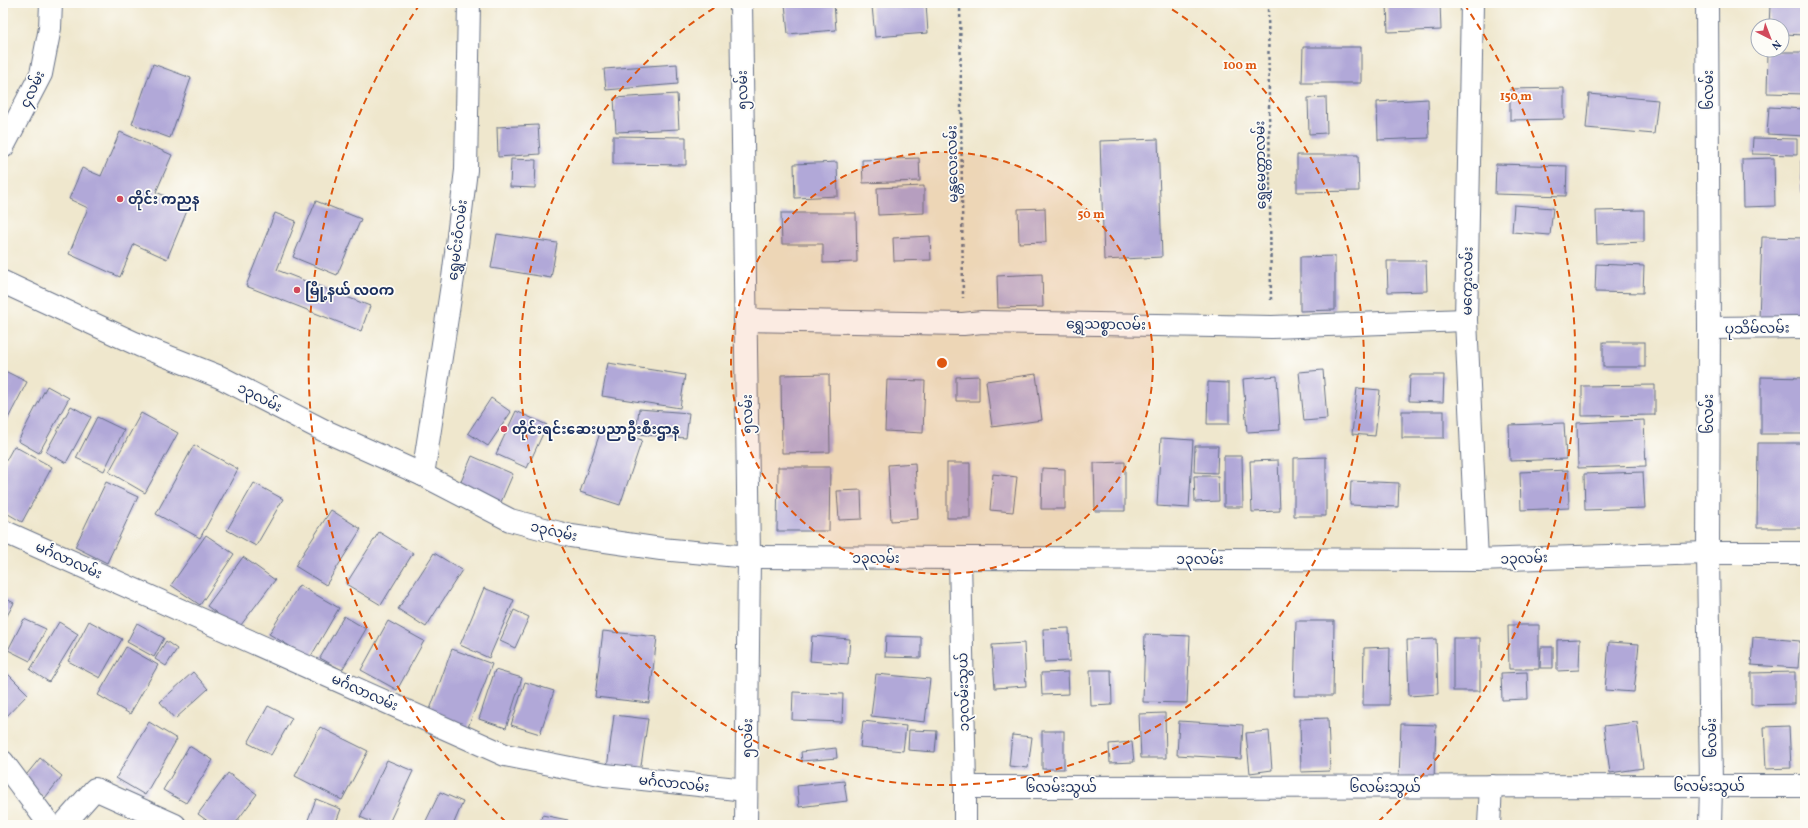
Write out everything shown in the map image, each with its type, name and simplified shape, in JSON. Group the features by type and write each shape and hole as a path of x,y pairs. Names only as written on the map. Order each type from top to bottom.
{"street":[{"name":"၄လမ်း","path":"3,147 41,74 50,28 50,3"},
{"name":"ရွှေမင်းဝံလမ်း","path":"423,475 453,278 466,170 470,3"},
{"name":"၅လမ်း","path":"741,3 749,557 746,825"},
{"name":"မကွေးလမ်း","path":"1472,3 1466,320 1477,560"},
{"name":"၆လမ်း","path":"1707,3 1710,825"},
{"name":"၁၃လမ်း","path":"3,282 141,346 220,377 325,431 423,475 510,520 571,536 661,549 749,557 1477,560 1708,553 1805,553"},
{"name":"ရွှေသစ္စာလမ်း","path":"745,320 1272,327 1466,320"},
{"name":"ပုသိမ်လမ်း","path":"1709,328 1805,327"},
{"name":"မင်္ဂလာလမ်း","path":"3,531 505,755 605,775 746,790"},
{"name":"၁၃လမ်းသွယ်","path":"960,559 965,825"},
{"path":"3,762 50,825"},
{"path":"1489,825 1491,786"},
{"name":"၆လမ်းသွယ်","path":"965,787 1805,786"},
{"path":"63,825 95,789 174,825"}],"path":[{"name":"မန္တလေးလမ်း","path":"960,3 963,324"},
{"name":"ရွှေမေတ္တာလမ်း","path":"1268,3 1272,327"}],"building":[{"path":"834,3 836,30 788,34 785,4"},
{"path":"926,3 928,33 875,37 872,6"},
{"path":"1387,3 1440,3 1441,30 1388,32"},
{"path":"1770,5 1805,6 1805,35 1790,34 1790,18 1769,18"},
{"path":"1303,47 1361,47 1361,83 1302,83"},
{"path":"1790,52 1805,52 1805,94 1767,93 1768,58 1790,58"},
{"path":"153,64 191,78 170,138 132,124"},
{"path":"677,64 678,84 606,90 604,69"},
{"path":"1564,88 1564,119 1510,120 1510,89"},
{"path":"677,94 679,129 616,132 614,98"},
{"path":"1589,94 1658,100 1654,134 1586,128"},
{"path":"1326,97 1327,133 1309,134 1308,98"},
{"path":"1428,99 1429,138 1378,140 1377,102"},
{"path":"1769,107 1805,109 1805,136 1767,134"},
{"path":"538,125 540,154 498,157 497,127"},
{"path":"120,132 172,155 156,192 189,206 167,259 134,244 120,277 69,254 88,208 69,199 82,168 101,176"},
{"path":"613,136 686,137 686,165 613,164"},
{"path":"1753,138 1797,139 1797,155 1752,154"},
{"path":"1158,139 1162,257 1104,260 1100,141"},
{"path":"1297,155 1358,155 1359,191 1297,192"},
{"path":"919,158 920,181 863,183 862,160"},
{"path":"1774,158 1775,206 1743,207 1742,159"},
{"path":"511,159 536,160 535,188 510,187"},
{"path":"1801,161 1805,161 1805,192 1801,192"},
{"path":"837,162 838,196 795,198 794,164"},
{"path":"1496,164 1567,166 1566,196 1495,194"},
{"path":"924,186 924,213 878,215 877,188"},
{"path":"316,201 361,219 337,275 293,257"},
{"path":"1514,205 1553,208 1550,235 1512,232"},
{"path":"1045,208 1046,242 1019,243 1018,209"},
{"path":"1644,210 1644,242 1597,244 1596,211"},
{"path":"275,213 296,221 277,270 370,306 361,331 246,286"},
{"path":"781,213 856,213 857,262 823,263 823,244 782,244"},
{"path":"497,234 557,243 551,278 491,268"},
{"path":"930,236 931,260 894,261 893,238"},
{"path":"1762,237 1805,238 1805,320 1759,319"},
{"path":"1335,256 1335,310 1300,311 1300,257"},
{"path":"1387,261 1426,261 1427,291 1388,292"},
{"path":"1596,264 1644,266 1643,293 1595,292"},
{"path":"1042,274 1043,307 998,308 997,276"},
{"path":"1603,342 1645,342 1645,367 1603,367"},
{"path":"608,363 685,375 680,408 602,396"},
{"path":"3,370 27,382 3,428"},
{"path":"1323,370 1327,419 1304,421 1299,372"},
{"path":"829,374 830,452 782,453 781,375"},
{"path":"1036,374 1042,420 992,427 986,381"},
{"path":"1410,375 1444,375 1443,402 1409,401"},
{"path":"979,376 979,401 956,401 956,377"},
{"path":"1277,376 1280,430 1247,432 1243,379"},
{"path":"1761,377 1805,378 1805,434 1761,434"},
{"path":"887,380 925,381 923,433 885,431"},
{"path":"1208,382 1229,383 1229,424 1207,424"},
{"path":"1655,385 1655,415 1582,416 1582,386"},
{"path":"47,386 69,398 39,453 18,441"},
{"path":"1357,388 1380,390 1375,436 1352,434"},
{"path":"491,398 511,412 488,446 468,433"},
{"path":"71,406 91,417 66,463 46,452"},
{"path":"639,409 689,413 686,438 636,434"},
{"path":"516,411 547,425 527,468 496,454"},
{"path":"1402,411 1444,411 1444,438 1402,438"},
{"path":"141,413 178,433 145,493 109,472"},
{"path":"97,417 124,430 104,471 76,458"},
{"path":"1644,420 1646,466 1578,468 1577,423"},
{"path":"1564,423 1566,459 1510,461 1509,425"},
{"path":"602,427 642,440 620,505 580,492"},
{"path":"1161,438 1193,440 1189,508 1157,506"},
{"path":"1758,443 1805,443 1805,528 1757,528"},
{"path":"194,445 238,469 200,538 156,514"},
{"path":"14,446 52,467 22,522 3,511 3,466"},
{"path":"1195,446 1218,446 1217,473 1194,472"},
{"path":"472,456 513,474 498,509 457,491"},
{"path":"1224,456 1242,456 1243,507 1224,507"},
{"path":"1326,457 1326,516 1294,516 1294,458"},
{"path":"1278,460 1280,511 1252,512 1250,461"},
{"path":"1125,462 1125,511 1095,511 1094,463"},
{"path":"915,463 918,519 891,521 888,465"},
{"path":"947,463 970,463 970,518 947,518"},
{"path":"778,467 830,467 829,531 777,531"},
{"path":"1042,468 1065,469 1065,509 1041,509"},
{"path":"1568,470 1569,508 1521,510 1520,472"},
{"path":"1643,472 1645,508 1585,510 1584,474"},
{"path":"993,474 1017,477 1013,512 990,510"},
{"path":"1194,476 1218,476 1219,501 1195,502"},
{"path":"1351,481 1399,483 1398,507 1350,505"},
{"path":"106,482 138,497 107,563 75,547"},
{"path":"254,483 283,499 256,546 227,530"},
{"path":"861,490 862,519 839,520 837,491"},
{"path":"331,510 361,529 326,585 295,566"},
{"path":"379,532 413,553 381,605 346,584"},
{"path":"206,535 234,554 200,605 171,585"},
{"path":"434,553 462,570 426,627 398,609"},
{"path":"243,557 275,580 238,629 207,606"},
{"path":"299,585 339,608 310,658 269,634"},
{"path":"484,588 514,600 489,658 460,645"},
{"path":"3,597 14,603 3,623"},
{"path":"514,610 529,617 515,648 500,641"},
{"path":"344,616 366,629 342,670 320,658"},
{"path":"24,619 46,629 30,661 8,650"},
{"path":"89,621 122,639 100,678 68,661"},
{"path":"388,621 424,641 397,690 361,670"},
{"path":"1296,621 1334,621 1333,696 1294,696"},
{"path":"59,622 78,634 49,682 30,670"},
{"path":"137,623 164,638 154,657 127,642"},
{"path":"1508,625 1539,625 1539,669 1509,669"},
{"path":"1069,628 1070,661 1044,662 1043,629"},
{"path":"603,631 657,637 649,703 595,697"},
{"path":"1145,634 1190,636 1187,703 1143,702"},
{"path":"812,636 850,639 848,664 810,661"},
{"path":"886,636 921,637 921,658 885,657"},
{"path":"1753,637 1800,641 1798,668 1751,665"},
{"path":"1453,638 1480,638 1480,691 1453,691"},
{"path":"1436,639 1438,694 1409,696 1407,640"},
{"path":"1580,639 1579,670 1557,671 1557,640"},
{"path":"166,641 177,649 166,666 155,659"},
{"path":"1609,642 1639,644 1634,692 1605,690"},
{"path":"1024,643 1026,686 995,688 992,645"},
{"path":"126,647 158,665 130,714 98,695"},
{"path":"1390,647 1389,705 1363,705 1364,648"},
{"path":"1541,647 1553,647 1553,668 1540,668"},
{"path":"452,649 492,664 467,730 428,715"},
{"path":"3,669 28,694 3,720"},
{"path":"495,670 522,678 506,728 479,719"},
{"path":"1090,670 1111,670 1112,705 1091,706"},
{"path":"193,672 208,689 175,719 160,702"},
{"path":"1068,672 1069,694 1042,695 1041,673"},
{"path":"1527,672 1528,699 1502,700 1501,673"},
{"path":"1795,672 1795,704 1751,705 1751,673"},
{"path":"876,674 930,679 925,722 871,716"},
{"path":"525,682 554,691 540,734 511,725"},
{"path":"793,692 843,694 842,722 792,720"},
{"path":"268,706 292,718 271,755 248,743"},
{"path":"1165,713 1166,758 1141,758 1139,714"},
{"path":"614,715 648,719 640,772 607,768"},
{"path":"1328,718 1330,771 1301,772 1300,719"},
{"path":"863,721 906,726 903,751 860,747"},
{"path":"1179,721 1243,725 1241,759 1177,755"},
{"path":"149,722 177,739 145,795 116,778"},
{"path":"1637,722 1643,768 1610,773 1604,726"},
{"path":"1401,724 1436,725 1434,780 1399,779"},
{"path":"1789,726 1791,768 1766,769 1764,727"},
{"path":"320,727 368,751 342,800 295,776"},
{"path":"909,730 937,731 935,752 908,750"},
{"path":"1042,731 1064,731 1064,769 1042,769"},
{"path":"1269,731 1272,770 1250,773 1246,733"},
{"path":"1012,735 1032,737 1028,768 1009,766"},
{"path":"1132,742 1134,762 1110,763 1109,744"},
{"path":"189,746 213,760 186,803 163,790"},
{"path":"836,748 837,758 802,761 801,752"},
{"path":"40,758 62,776 45,798 22,780"},
{"path":"387,760 413,771 388,825 379,825 360,817"},
{"path":"228,773 257,794 234,825 213,825 198,814"},
{"path":"844,781 847,801 799,807 797,786"},
{"path":"440,792 463,802 453,825 424,825"},
{"path":"316,799 341,809 335,825 306,825"},
{"path":"542,815 568,820 567,825 540,825"}],"place":[{"name":"တိုင်း ကညန","path":"120,199"},
{"name":"မြို့နယ် လဝက","path":"297,290"},
{"name":"တိုင်းရင်းဆေးပညာဦးစီးဌာန","path":"504,429"}]}
